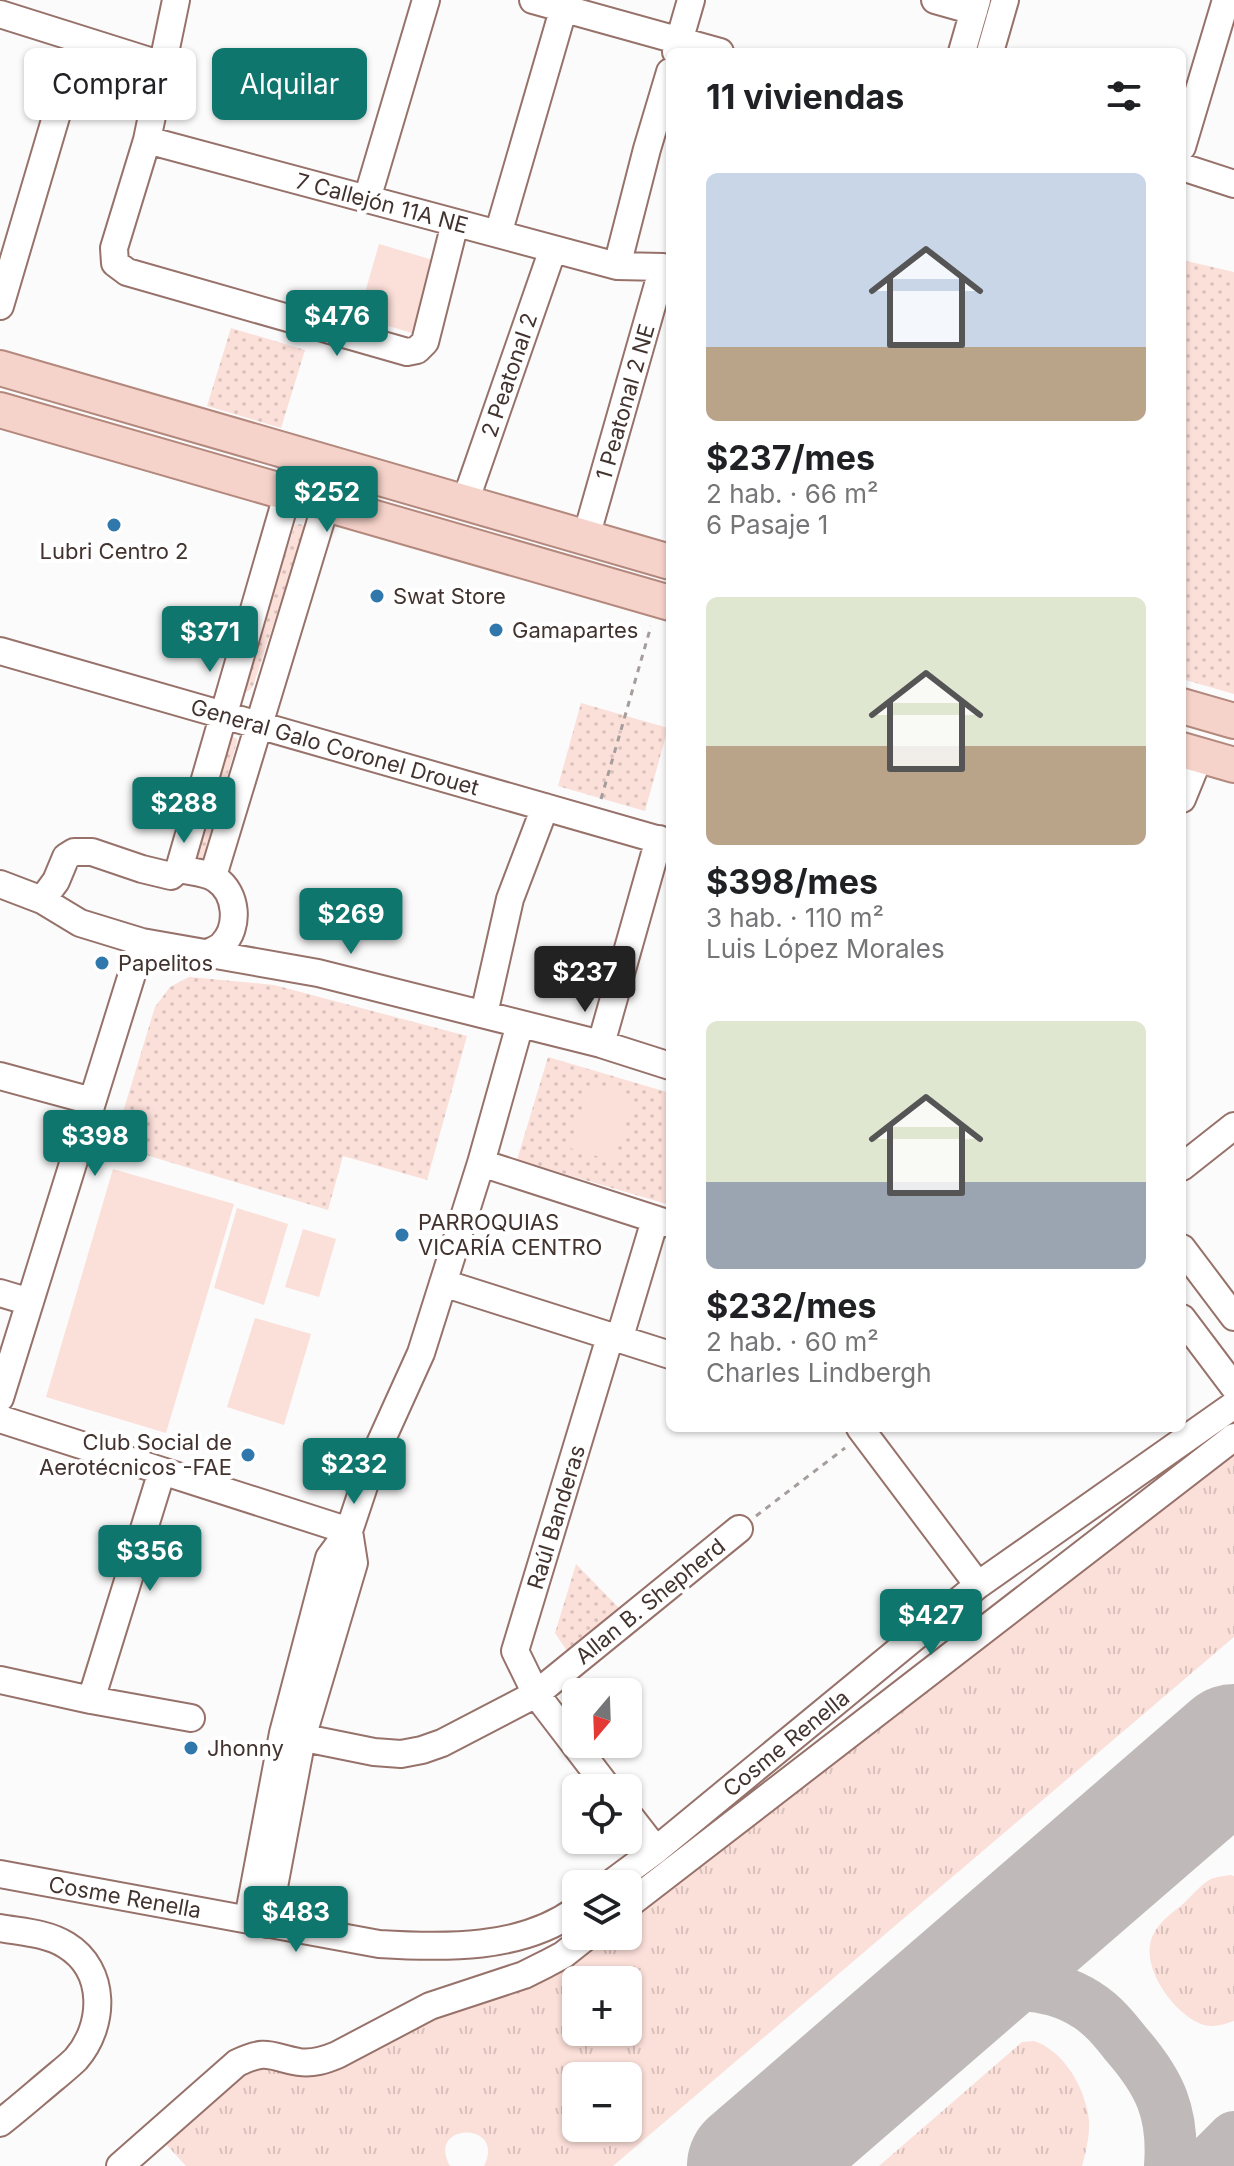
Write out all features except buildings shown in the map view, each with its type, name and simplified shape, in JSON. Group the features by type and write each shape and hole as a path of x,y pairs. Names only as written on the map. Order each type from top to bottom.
{"main road":[{"path":"0,368 666,561"},
{"path":"0,410 664,602"},
{"path":"1186,707 1234,721"},
{"path":"1191,752 1234,765"}],"street":[{"path":"166,48 176,0"},
{"path":"367,199 426,0"},
{"path":"533,0 565,4 678,46 691,0"},
{"path":"935,0 976,6 963,48"},
{"path":"991,48 1005,0"},
{"path":"1186,134 1226,0"},
{"path":"498,234 565,4"},
{"path":"0,14 108,48"},
{"path":"0,306 8,252 79,39"},
{"path":"617,266 659,152 666,101"},
{"path":"151,120 114,248 115,263 127,272 407,352 417,350 425,342 455,223"},
{"name":"7 Callejón 11A NE","path":"147,140 617,266 666,268"},
{"path":"1186,168 1233,185"},
{"name":"2 Peatonal 2","path":"465,502 553,249"},
{"name":"1 Peatonal 2 NE","path":"586,537 666,268"},
{"path":"42,900 56,881 66,857 74,852 92,852 171,876 179,869 288,492"},
{"path":"213,876 326,504"},
{"name":"General Galo Coronel Drouet","path":"0,651 664,841"},
{"path":"1186,778 1191,752"},
{"path":"484,1014 510,899 545,807"},
{"path":"601,1044 664,841"},
{"path":"179,869 213,876 223,885 234,910 234,925 228,937 220,947 206,954"},
{"path":"0,884 42,900 80,923 142,942 318,973 601,1044 666,1065"},
{"path":"0,1398 142,942"},
{"path":"258,1921 292,1736 354,1563 349,1531 373,1459 421,1353 481,1163 520,1024"},
{"path":"0,1076 92,1101"},
{"path":"1186,1164 1234,1126"},
{"path":"481,1163 662,1222"},
{"name":"Raúl Banderas","path":"597,1774 536,1694 515,1651 615,1338 662,1222"},
{"path":"1186,1253 1234,1317"},
{"path":"443,1283 666,1354"},
{"path":"0,1293 30,1302"},
{"path":"1186,1323 1234,1387"},
{"name":"Cosme Renella","path":"629,1870 978,1585 1234,1405"},
{"path":"0,1419 349,1531"},
{"path":"863,1432 978,1585"},
{"path":"642,1894 1234,1437"},
{"path":"91,1700 162,1471"},
{"name":"Allan B. Shepherd","path":"292,1736 374,1752 401,1754 442,1743 536,1694 739,1529"},
{"path":"0,1680 191,1718"},
{"path":"642,1832 656,1850"},
{"name":"Cosme Renella","path":"0,1874 379,1944 458,1946 509,1939 562,1920"},
{"path":"0,1928 49,1937 68,1945 91,1972 98,1992 98,2012 87,2044 75,2061 0,2123"},
{"path":"120,2166 237,2063 260,2054 297,2062 322,2061 430,2006 535,1970 569,1950"}],"path":[{"path":"595,822 664,602"},
{"name":"Allan B. Shepherd","path":"739,1529 860,1432"}],"green space":[{"path":"379,244 433,260 412,333 358,317"},
{"path":"1186,261 1234,272 1234,694 1186,680"},
{"path":"231,328 305,350 281,428 207,406"},
{"path":"300,524 305,529 253,686 246,692 242,690 243,683 295,525"},
{"path":"581,703 666,727 645,811 558,786"},
{"path":"230,735 237,742 200,869 192,867"},
{"path":"189,977 274,985 467,1036 427,1180 343,1156 328,1210 113,1145 155,1007 170,987"},
{"path":"548,1057 666,1092 666,1204 517,1160"},
{"path":"591,1083 634,1097 613,1161 570,1148"},
{"path":"113,1169 234,1204 166,1433 46,1397"},
{"path":"237,1208 288,1224 264,1305 214,1288"},
{"path":"303,1229 336,1239 319,1297 285,1287"},
{"path":"255,1318 311,1334 284,1425 227,1407"},
{"path":"1234,1451 1234,1637 642,2141 642,2062 562,2062 562,2142 641,2142 613,2166 484,2166 488,2151 485,2141 477,2135 466,2133 448,2141 445,2152 450,2166 186,2166 164,2142 244,2069 452,2008 562,1967 562,2046 642,2046 642,1966 564,1966 584,1950 642,1950 642,1905"},
{"path":"576,1564 622,1611 571,1657 555,1633"},
{"path":"1234,1876 1234,2021 1208,2026 1193,2020 1171,2001 1155,1975 1150,1947 1159,1926 1200,1887 1211,1879"},
{"path":"1034,2041 1061,2059 1075,2078 1084,2098 1089,2130 1082,2166 879,2166 1022,2042"}],"taxiway":[{"path":"1148,1823 1190,1805 1234,1797"},
{"path":"921,2020 968,1993 1002,1986 1020,1985 1056,1991 1087,2005 1113,2028 1156,2086 1170,2130 1170,2166"},
{"path":"1205,2166 1234,2137"}],"runway":[{"path":"752,2166 1234,1749"}],"place":[{"name":"Lubri Centro 2","path":"114,525"},
{"name":"Swat Store","path":"377,596"},
{"name":"Gamapartes","path":"496,630"},
{"name":"Papelitos","path":"102,963"},
{"name":"PARROQUIAS VICARÍA CENTRO","path":"402,1235"},
{"name":"Club Social de Aerotécnicos -FAE","path":"248,1455"},
{"name":"Jhonny","path":"191,1748"}]}
